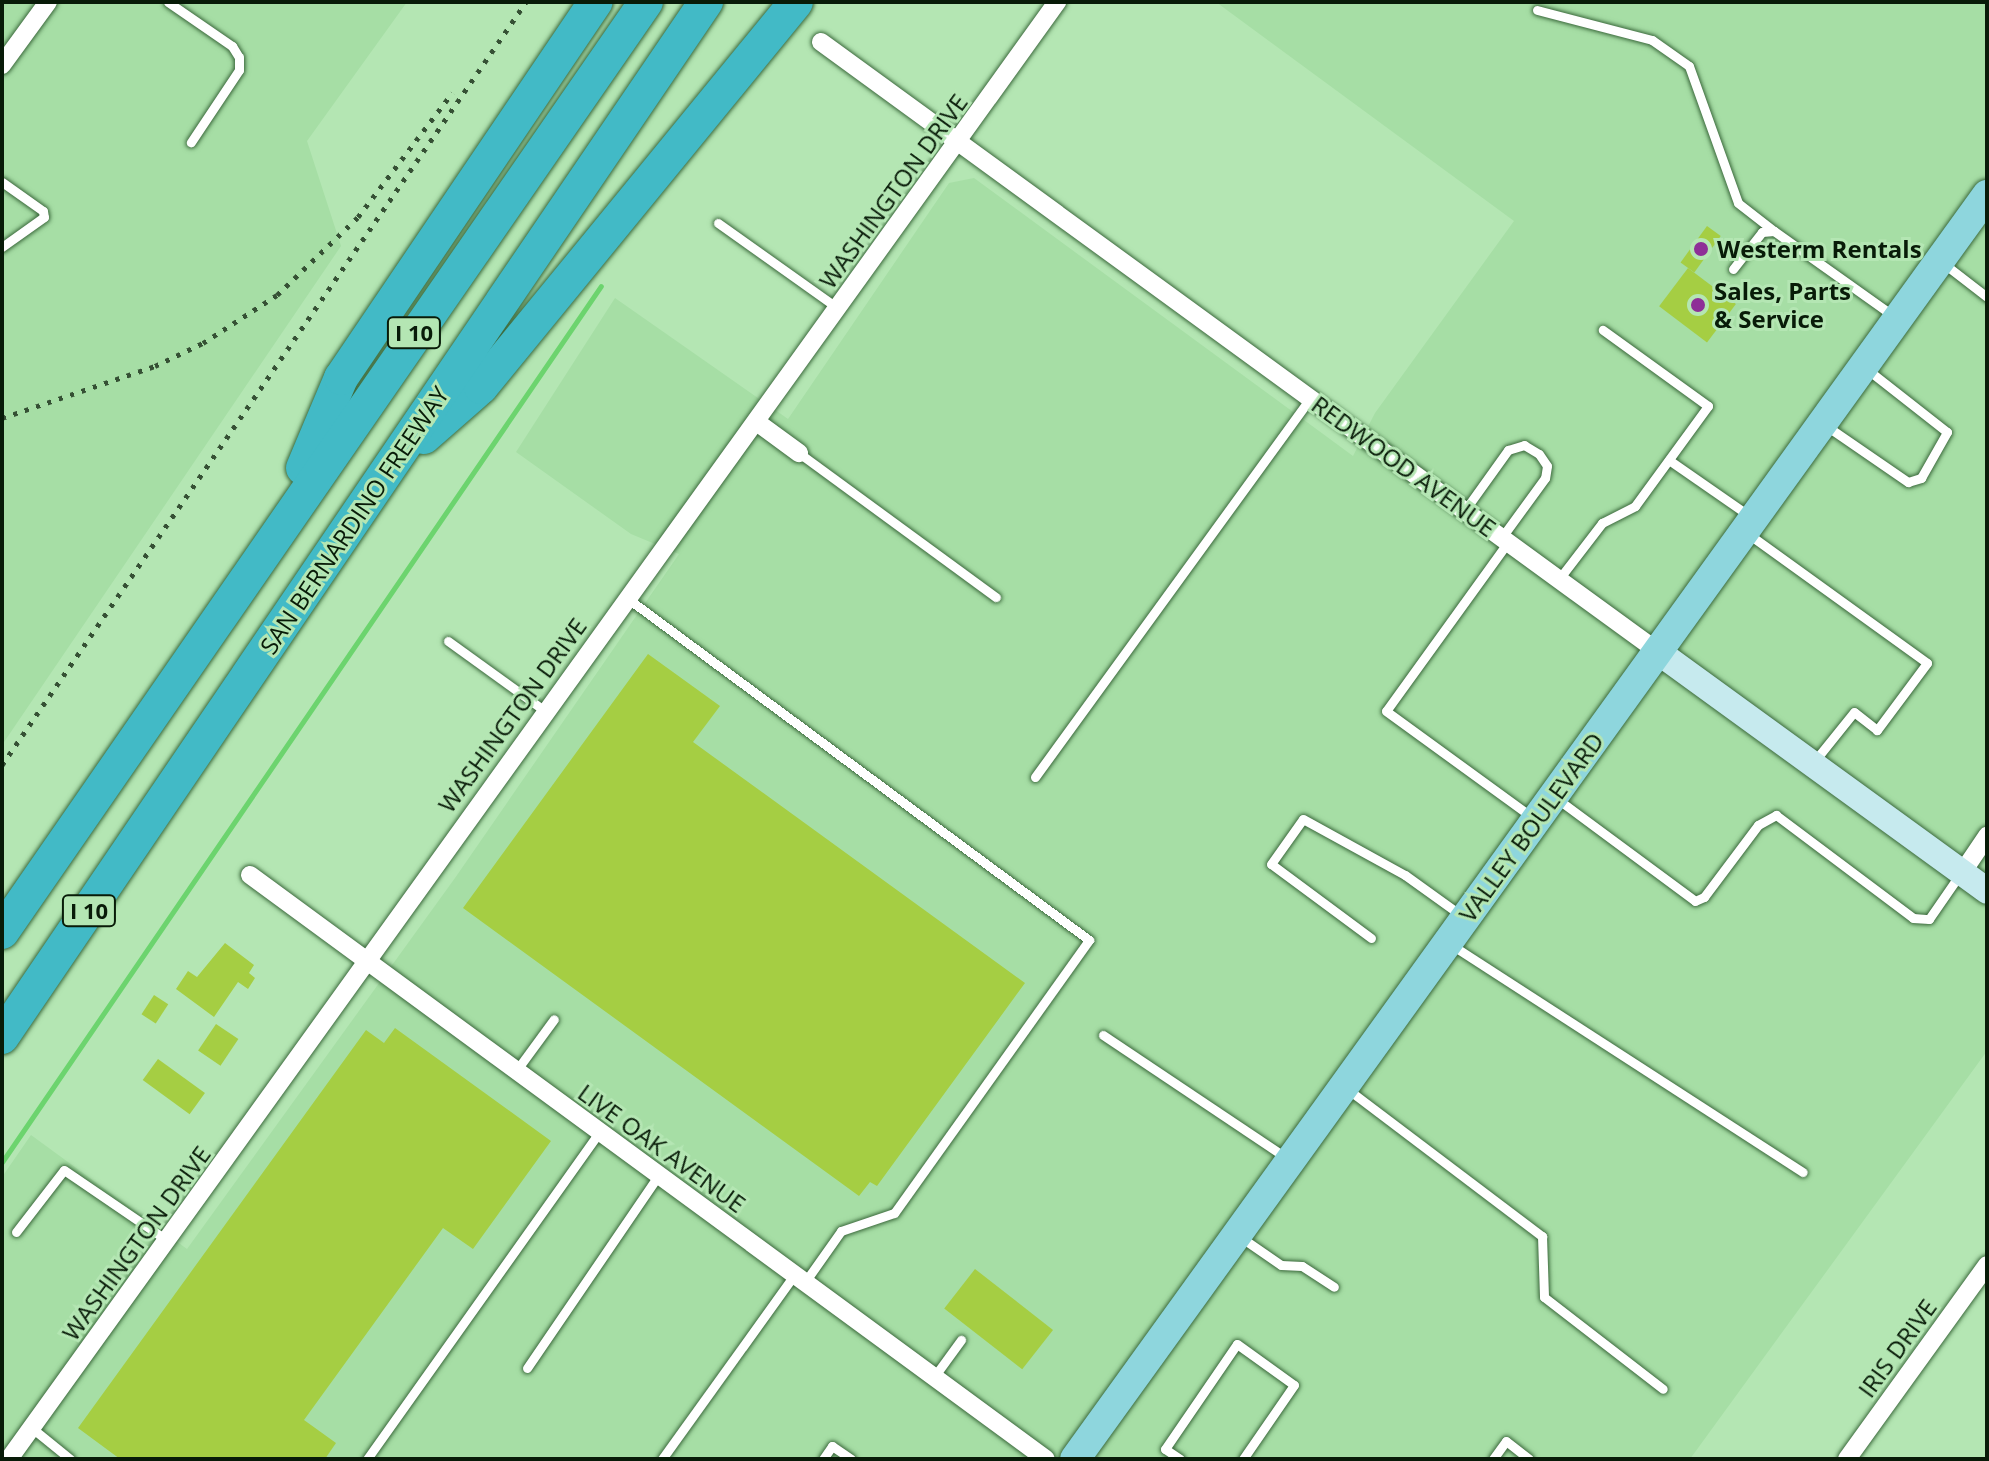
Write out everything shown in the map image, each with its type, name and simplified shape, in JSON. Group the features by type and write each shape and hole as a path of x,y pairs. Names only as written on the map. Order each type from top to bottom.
{"highway":[{"path":"275,535 341,378 596,2"},
{"name":"I 10","path":"2,932 646,2"},
{"name":"SAN BERNARDINO FREEWAY","path":"2,1037 706,2"},
{"path":"390,466 481,387 796,2"}],"main road":[{"name":"VALLEY BOULEVARD","path":"1075,1459 1940,260 1984,205"}],"street":[{"path":"2,65 48,2"},
{"name":"WASHINGTON DRIVE","path":"9,1459 545,711 758,423 1057,2"},
{"name":"REDWOOD AVENUE","path":"821,42 960,140 1987,891"},
{"path":"758,423 799,453"},
{"path":"1962,873 1987,836"},
{"name":"LIVE OAK AVENUE","path":"250,875 1046,1459"},
{"name":"IRIS DRIVE","path":"1847,1459 1987,1265"}],"lane":[{"path":"168,2 232,46 239,57 239,70 191,142"},
{"path":"1537,10 1652,40 1689,66 1738,203 1898,319"},
{"path":"2,182 43,211 44,217 2,247"},
{"path":"718,223 839,309"},
{"path":"1733,269 1762,232 1774,231"},
{"path":"1940,260 1987,297"},
{"path":"1559,579 1602,523 1635,506 1708,406 1603,330"},
{"path":"1823,423 1908,482 1921,478 1947,432 1863,367"},
{"path":"1035,777 1311,397"},
{"path":"1465,510 1508,450 1524,445 1539,454 1547,466 1545,478 1505,540 1386,711 1695,901 1704,897 1758,825 1776,815 1913,918 1929,919 1962,873"},
{"path":"799,453 996,597"},
{"path":"1669,460 1749,525 1791,564 1927,663 1877,730 1854,712 1813,764"},
{"path":"627,598 1089,940 894,1213 841,1231 799,1279 662,1459"},
{"path":"448,641 545,711"},
{"path":"1371,938 1271,864 1303,819 1405,875 1456,930 1803,1172"},
{"path":"516,1071 554,1019"},
{"path":"1103,1035 1290,1160"},
{"path":"1343,1086 1542,1236 1544,1297 1663,1389"},
{"path":"367,1459 599,1132"},
{"path":"16,1232 64,1170 168,1241"},
{"path":"527,1368 658,1176"},
{"path":"1236,1234 1281,1265 1302,1266 1334,1287"},
{"path":"934,1377 961,1340"},
{"path":"1180,1459 1165,1449 1237,1344 1294,1385 1243,1459"},
{"path":"32,1428 70,1459"},
{"path":"1493,1459 1506,1441 1529,1459"},
{"path":"823,1459 832,1446 851,1459"}],"shaded area":[{"path":"2,2 407,2 307,141 341,246 2,745"},
{"path":"1216,2 1987,2 1987,1051 1690,1459 2,1459 2,1177 31,1135 187,1249 455,878 679,554 631,534 516,452 615,298 788,419 949,183 974,178 1353,456 1375,413 1514,221"}],"building":[{"name":"Westerm Rentals","path":"1707,226 1721,236 1694,272 1681,262"},
{"name":"Sales, Parts & Service","path":"1688,268 1736,304 1707,342 1659,306"},
{"path":"648,654 720,706 693,742 1025,983 877,1186 870,1182 859,1196 463,908"},
{"path":"225,943 254,965 249,973 255,978 248,989 238,982 214,1017 176,989 188,971 197,977"},
{"path":"154,995 168,1004 156,1024 141,1014"},
{"path":"216,1024 238,1039 220,1066 198,1051"},
{"path":"395,1028 551,1141 473,1249 443,1228 304,1420 336,1443 325,1459 120,1459 78,1428 366,1030 384,1043"},
{"path":"158,1059 205,1093 190,1114 143,1080"},
{"path":"975,1269 1053,1330 1022,1369 944,1308"}],"waterway":[{"path":"2,1162 601,286"}],"railway":[{"path":"2,765 526,2"},
{"path":"2,418 155,366 203,343 277,295 358,217 452,93"}],"place":[{"name":"Westerm Rentals","path":"1701,249"},
{"name":"Sales, Parts & Service","path":"1698,305"}]}
